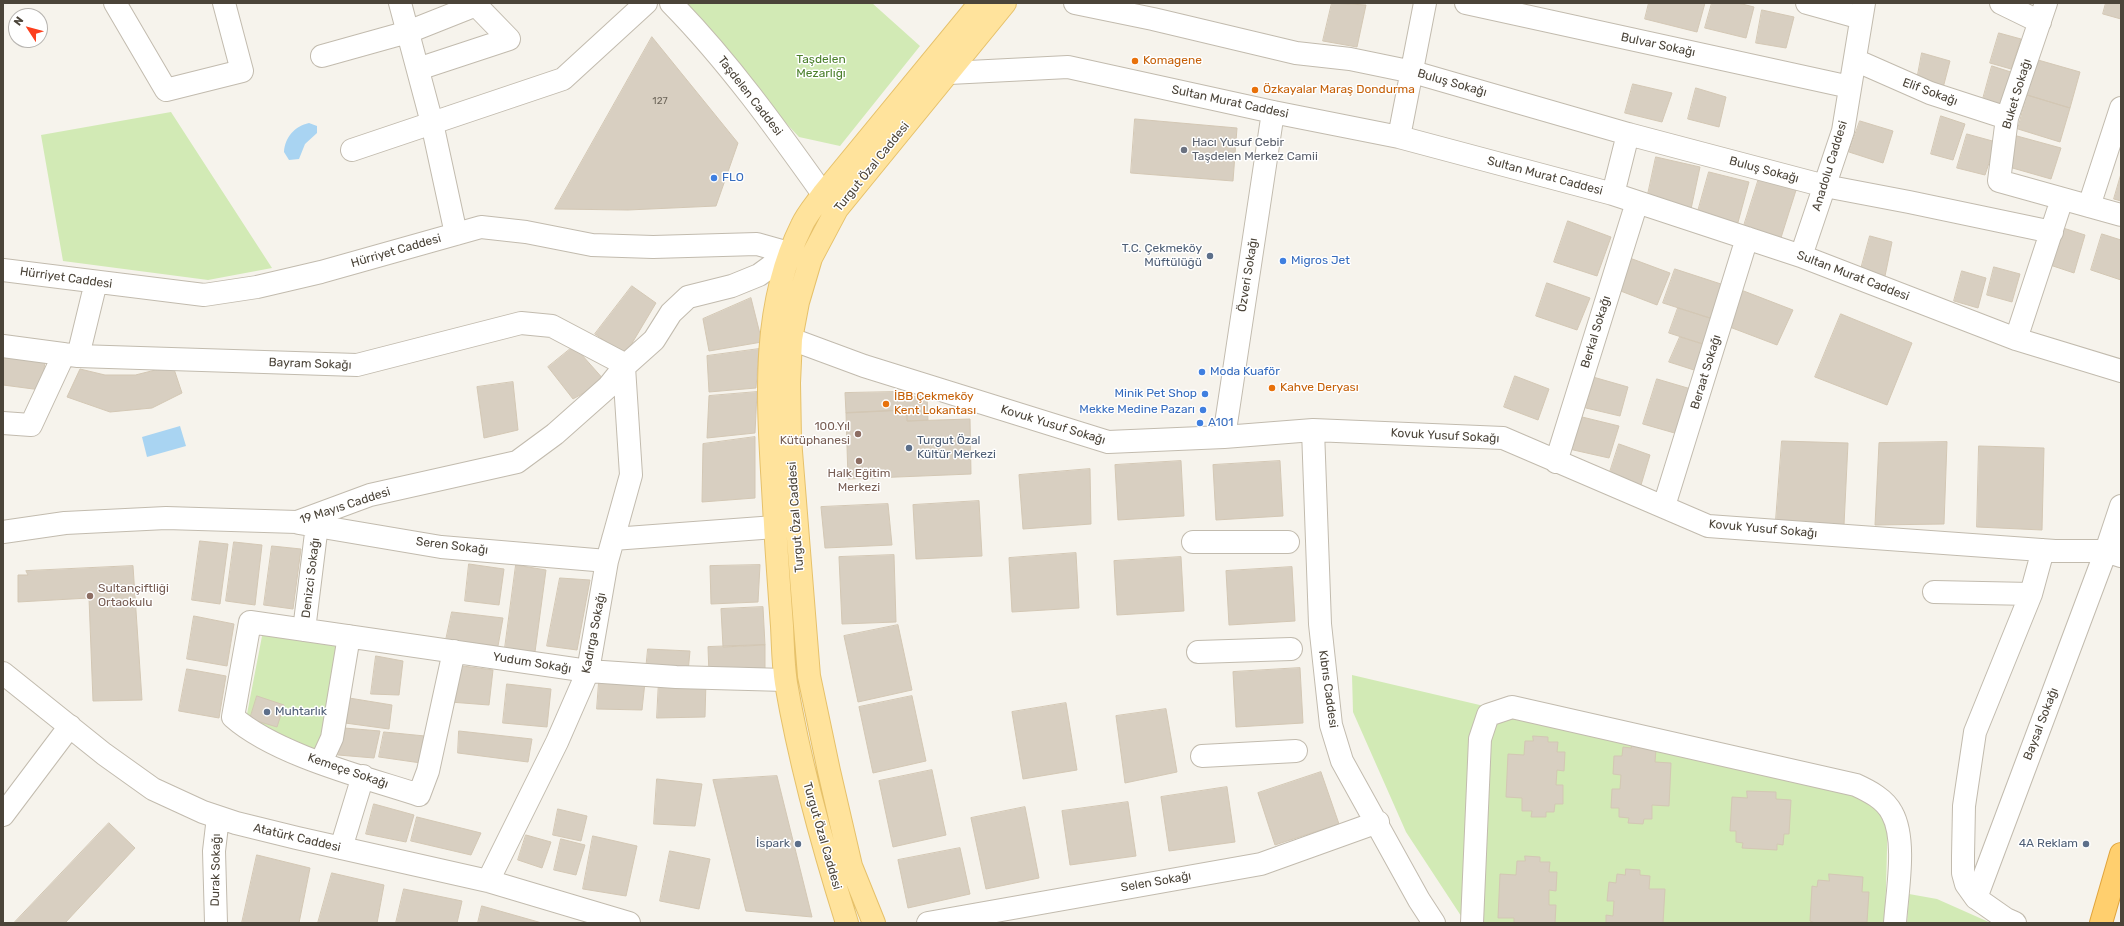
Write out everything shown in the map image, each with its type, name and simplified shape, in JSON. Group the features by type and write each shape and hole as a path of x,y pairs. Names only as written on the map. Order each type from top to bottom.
{"highway":[{"path":"2101,923 2121,854"}],"main road":[{"name":"Turgut Özal Caddesi","path":"874,923 851,866 828,771 809,676 790,439 789,383 791,339 798,302 830,202 980,3"},
{"name":"Turgut Özal Caddesi","path":"847,923 830,870 803,771 785,680 770,431 770,356 777,295 789,253 803,223 830,202 949,73 1005,3"},
{"path":"789,253 811,258"},
{"path":"775,527 797,525"}],"street":[{"path":"115,3 166,90 242,71 224,3"},
{"path":"400,3 432,123 456,234"},
{"path":"352,150 562,78 646,3"},
{"name":"Taşdelen Caddesi","path":"671,3 704,37 783,138 830,202"},
{"name":"Buluş Sokağı","path":"1075,3 1153,19 1296,53 1350,59 1413,72 1628,134 1825,186 2052,232"},
{"path":"1398,137 1413,72 1425,3"},
{"name":"Bulvar Sokağı","path":"1466,3 1850,87"},
{"path":"1806,3 1863,10"},
{"path":"2000,3 2043,12"},
{"path":"322,56 408,32 475,4 509,39 418,69"},
{"name":"Anadolu Caddesi","path":"1801,256 1843,131 1863,10"},
{"name":"Buket Sokağı","path":"2043,12 2007,118 1999,181 2121,215"},
{"name":"Elif Sokağı","path":"1855,60 1930,93 2007,118"},
{"name":"Sultan Murat Caddesi","path":"949,73 1068,67 1273,112 1398,137 1613,194 1801,256 2016,339 2121,371"},
{"path":"2089,206 2121,108"},
{"name":"Özveri Sokağı","path":"1224,437 1273,112"},
{"path":"1613,194 1628,134"},
{"path":"2016,339 2062,198"},
{"name":"Berkal Sokağı","path":"1556,462 1637,202"},
{"name":"Hürriyet Caddesi","path":"3,270 204,295 257,287 321,272 480,228 526,232 592,245 653,247 757,244 789,253"},
{"name":"Beraat Sokağı","path":"1664,506 1747,238"},
{"name":"19 Mayıs Caddesi","path":"3,532 65,523 166,518 307,524 370,495 517,462 556,434 608,387 625,366 654,340 670,313 688,297 732,286 759,275 789,253"},
{"path":"3,423 31,425 71,355 96,282"},
{"name":"Bayram Sokağı","path":"3,346 71,355 356,365 521,323 552,326 625,366"},
{"name":"Kovuk Yusuf Sokağı","path":"791,339 872,368 1108,442 1224,437 1313,430 1504,438 1556,462 1664,506 1708,526 2114,554"},
{"name":"Kadırga Sokağı","path":"488,881 558,742 588,671 613,538 631,475 625,366"},
{"name":"Kıbrıs Caddesi","path":"1313,430 1320,624 1331,725 1342,761 1378,822 1419,900 1434,923"},
{"name":"Baysal Sokağı","path":"1976,898 2114,554 2121,506"},
{"name":"Seren Sokağı","path":"307,524 441,547 608,561"},
{"name":"Denizci Sokağı","path":"304,630 307,524"},
{"path":"613,538 775,527"},
{"path":"1193,542 1288,542"},
{"path":"2015,923 2006,919 1976,898 1966,884 1963,873 1964,806 1976,732 2031,594 2043,550"},
{"path":"1934,592 2031,594"},
{"name":"Yudum Sokağı","path":"250,622 588,671 676,677 785,680"},
{"name":"Kemeçe Sokağı","path":"250,622 233,717 262,738 320,762 419,795 428,771 454,651"},
{"path":"320,762 332,738 349,636"},
{"path":"1198,652 1291,649"},
{"name":"Atatürk Caddesi","path":"3,673 104,754 153,790 218,817 341,848 488,881 629,923"},
{"path":"1472,923 1480,739 1488,715 1512,707 1856,785 1875,794 1892,812 1901,844 1895,923"},
{"path":"3,815 70,726"},
{"path":"1202,756 1296,752"},
{"path":"341,848 363,776"},
{"name":"Durak Sokağı","path":"216,923 214,851 218,817"},
{"name":"Selen Sokağı","path":"928,923 1261,864 1378,822"}],"green space":[{"name":"Taşdelen Mezarlığı","path":"683,3 872,3 920,46 840,146 799,137 755,90"},
{"path":"171,112 272,268 208,280 63,261 41,135"},
{"path":"263,631 342,645 329,730 316,754 246,719"},
{"path":"1352,675 1484,706 1465,922 1406,832 1353,712"},
{"path":"1511,710 1849,787 1888,814 1885,923 1480,923 1487,739 1494,721"},
{"path":"1909,894 1937,899 1991,923 1907,923"}],"water":[{"path":"309,123 317,126 317,133 305,144 299,159 289,160 284,152 286,142 295,130 304,124"},
{"path":"180,426 186,446 147,457 142,437"}],"building":[{"path":"1332,3 1366,5 1357,47 1323,41"},
{"path":"1649,3 1705,3 1697,32 1645,19"},
{"path":"1712,3 1738,3 1754,7 1746,38 1705,28"},
{"path":"2106,3 2121,3 2121,19 2103,14"},
{"path":"1762,10 1794,17 1786,48 1756,43"},
{"path":"1999,33 2021,39 2011,69 1990,63"},
{"path":"652,37 738,143 716,206 628,210 555,209"},
{"path":"1922,53 1950,61 1943,88 1917,80"},
{"path":"2038,60 2080,72 2070,108 2027,95"},
{"path":"1992,66 2017,74 2007,106 1983,99"},
{"path":"1633,84 1672,93 1662,122 1625,113"},
{"path":"1696,88 1726,97 1719,127 1688,119"},
{"path":"2027,95 2070,108 2060,142 2018,129"},
{"path":"1941,116 1965,124 1953,160 1931,154"},
{"name":"Hacı Yusuf Cebir Taşdelen Merkez Camii","path":"1135,119 1237,128 1233,181 1131,173"},
{"path":"1860,121 1893,131 1883,163 1849,152"},
{"path":"1967,134 1996,142 1985,175 1957,168"},
{"path":"2017,136 2061,148 2051,179 2009,167"},
{"path":"1656,157 1700,167 1691,209 1647,199"},
{"path":"1709,172 1749,182 1737,226 1697,215"},
{"path":"2121,174 2121,201 2114,199"},
{"path":"1760,175 1797,187 1779,244 1742,232"},
{"path":"1568,221 1611,237 1597,276 1554,262"},
{"path":"2060,227 2085,235 2074,273 2050,265"},
{"path":"2102,234 2121,240 2121,280 2091,270"},
{"path":"1870,236 1892,242 1885,276 1861,269"},
{"path":"1627,257 1670,273 1657,305 1618,290"},
{"path":"1994,267 2020,274 2012,302 1987,295"},
{"path":"1675,269 1724,285 1713,319 1663,303"},
{"path":"1962,271 1986,278 1978,308 1954,301"},
{"path":"1547,283 1590,298 1577,330 1536,316"},
{"path":"632,286 656,303 625,355 595,334"},
{"path":"1741,290 1793,310 1777,345 1727,326"},
{"path":"751,298 762,342 709,351 703,319"},
{"path":"1678,308 1713,319 1706,345 1669,333"},
{"path":"1841,314 1912,343 1887,405 1815,377"},
{"path":"1680,337 1706,345 1694,370 1669,362"},
{"path":"574,346 605,381 573,399 548,367"},
{"path":"759,349 756,388 709,392 707,356"},
{"path":"3,351 46,355 41,390 3,385"},
{"path":"173,366 182,393 152,408 110,412 67,397 80,369 105,375 135,375"},
{"path":"1515,376 1549,389 1538,420 1504,407"},
{"path":"1593,377 1628,387 1620,416 1586,408"},
{"path":"1657,379 1691,389 1678,434 1643,424"},
{"path":"513,382 518,430 484,438 477,387"},
{"path":"757,392 755,433 707,438 709,396"},
{"name":"İBB Çekmeköy Kent Lokantası","path":"894,392 894,397 927,396 928,420 907,421 907,410 846,413 845,393"},
{"name":"Turgut Özal Kültür Merkezi","path":"907,410 907,421 970,419 971,474 848,479 846,413"},
{"path":"1578,416 1619,426 1609,458 1569,449"},
{"path":"755,437 755,498 702,502 703,444"},
{"path":"1782,441 1848,443 1844,525 1776,520"},
{"path":"1947,442 1944,524 1875,525 1879,443"},
{"path":"1619,444 1650,455 1641,485 1609,475"},
{"path":"1979,446 2044,448 2042,530 1977,527"},
{"path":"1181,461 1184,516 1118,520 1115,465"},
{"path":"1280,461 1283,516 1216,520 1213,465"},
{"path":"1090,469 1091,524 1023,529 1019,475"},
{"path":"979,501 982,556 916,559 913,505"},
{"path":"888,504 892,545 825,548 821,507"},
{"path":"200,541 228,544 220,604 192,600"},
{"path":"234,542 262,545 255,605 226,601"},
{"path":"272,546 301,549 293,609 264,605"},
{"path":"1076,553 1079,608 1012,612 1009,558"},
{"path":"894,555 896,622 842,624 839,557"},
{"path":"1181,557 1184,611 1117,615 1114,561"},
{"path":"469,564 504,569 499,605 465,601"},
{"path":"516,565 546,570 535,652 505,648"},
{"path":"760,565 758,602 711,604 710,566"},
{"path":"133,566 142,700 93,701 89,598 18,602 18,575 28,575 26,571"},
{"path":"1292,567 1295,621 1229,625 1226,571"},
{"path":"560,578 590,580 577,650 547,646"},
{"path":"763,607 765,645 723,647 721,609"},
{"path":"452,612 503,618 498,646 446,640"},
{"path":"194,616 234,624 227,666 187,659"},
{"path":"898,625 912,690 858,702 844,636"},
{"path":"765,645 765,673 709,675 708,647"},
{"path":"648,649 690,651 688,672 646,670"},
{"path":"376,656 403,661 399,695 371,694"},
{"path":"455,665 493,670 489,705 450,702"},
{"path":"1300,668 1303,723 1236,727 1233,672"},
{"path":"187,669 226,676 219,718 179,711"},
{"path":"659,680 706,681 705,717 657,718"},
{"path":"599,682 645,682 642,710 597,709"},
{"path":"507,684 551,689 547,727 503,723"},
{"name":"Muhtarlık","path":"257,696 284,705 277,727 250,719"},
{"path":"912,696 926,761 873,773 859,707"},
{"path":"349,698 392,705 389,729 345,723"},
{"path":"1066,703 1077,770 1023,779 1012,712"},
{"path":"1166,709 1177,772 1125,783 1116,716"},
{"path":"344,728 380,731 374,758 338,755"},
{"path":"459,731 532,739 528,762 458,753"},
{"path":"384,732 425,736 421,763 379,757"},
{"path":"1533,736 1548,737 1548,742 1558,742 1557,752 1565,752 1564,771 1557,770 1556,785 1563,785 1563,804 1555,804 1554,812 1546,812 1546,817 1531,817 1532,811 1522,811 1522,798 1506,797 1508,754 1524,755 1525,741 1533,741"},
{"path":"1632,742 1646,743 1646,749 1656,749 1655,762 1671,763 1669,806 1652,805 1652,819 1644,819 1643,824 1628,823 1629,818 1619,817 1619,808 1611,808 1612,789 1620,789 1621,775 1613,774 1614,756 1622,756 1623,747 1631,748"},
{"path":"932,770 946,835 893,847 879,781"},
{"path":"1321,772 1339,824 1275,845 1258,793"},
{"path":"777,776 812,917 746,911 713,780"},
{"path":"657,779 702,784 695,826 654,824"},
{"path":"1227,787 1235,842 1169,851 1161,797"},
{"path":"1747,791 1776,792 1776,799 1791,800 1789,834 1784,834 1783,845 1777,844 1777,850 1742,848 1743,843 1736,842 1736,831 1730,831 1732,797 1747,798"},
{"path":"1128,802 1136,856 1070,865 1062,811"},
{"path":"374,804 414,815 406,842 366,834"},
{"path":"1025,807 1039,878 986,889 971,818"},
{"path":"558,809 587,816 581,841 553,835"},
{"path":"417,817 481,833 471,855 411,841"},
{"path":"109,823 135,848 65,923 14,923"},
{"path":"526,835 551,842 542,868 518,860"},
{"path":"593,836 637,846 626,896 583,889"},
{"path":"561,839 585,845 576,875 554,870"},
{"path":"960,848 970,894 908,908 898,860"},
{"path":"670,851 710,859 699,909 660,901"},
{"path":"257,855 310,868 299,923 242,923"},
{"path":"1525,856 1540,857 1540,862 1550,862 1549,872 1557,872 1556,891 1549,890 1549,905 1556,905 1555,923 1514,923 1514,918 1498,918 1500,874 1516,875 1517,861 1525,861"},
{"path":"1626,869 1640,870 1640,875 1650,876 1649,889 1665,889 1663,923 1606,923 1606,915 1613,916 1614,901 1607,901 1609,882 1616,883 1617,874 1625,875"},
{"path":"332,873 384,885 377,923 318,923"},
{"path":"1829,874 1863,877 1862,892 1869,892 1867,922 1815,923 1810,921 1812,886 1817,887 1818,880 1829,881"},
{"path":"404,889 462,901 457,923 396,923"},
{"path":"482,906 542,923 478,923"}],"place":[{"name":"Komagene","path":"1135,61"},
{"name":"Özkayalar Maraş Dondurma","path":"1255,90"},
{"name":"Hacı Yusuf Cebir Taşdelen Merkez Camii","path":"1184,150"},
{"name":"FLO","path":"714,178"},
{"name":"T.C. Çekmeköy Müftülüğü","path":"1210,256"},
{"name":"Migros Jet","path":"1283,261"},
{"name":"Moda Kuaför","path":"1202,372"},
{"name":"Kahve Deryası","path":"1272,388"},
{"name":"Minik Pet Shop","path":"1205,394"},
{"name":"İBB Çekmeköy Kent Lokantası","path":"886,404"},
{"name":"Mekke Medine Pazarı","path":"1203,410"},
{"name":"A101","path":"1200,423"},
{"name":"100.Yıl Kütüphanesi","path":"858,434"},
{"name":"Turgut Özal Kültür Merkezi","path":"909,448"},
{"name":"Halk Eğitim Merkezi","path":"859,461"},
{"name":"Sultançiftliği Ortaokulu","path":"90,596"},
{"name":"Muhtarlık","path":"267,712"},
{"name":"İspark","path":"798,844"},
{"name":"4A Reklam","path":"2086,844"}]}
